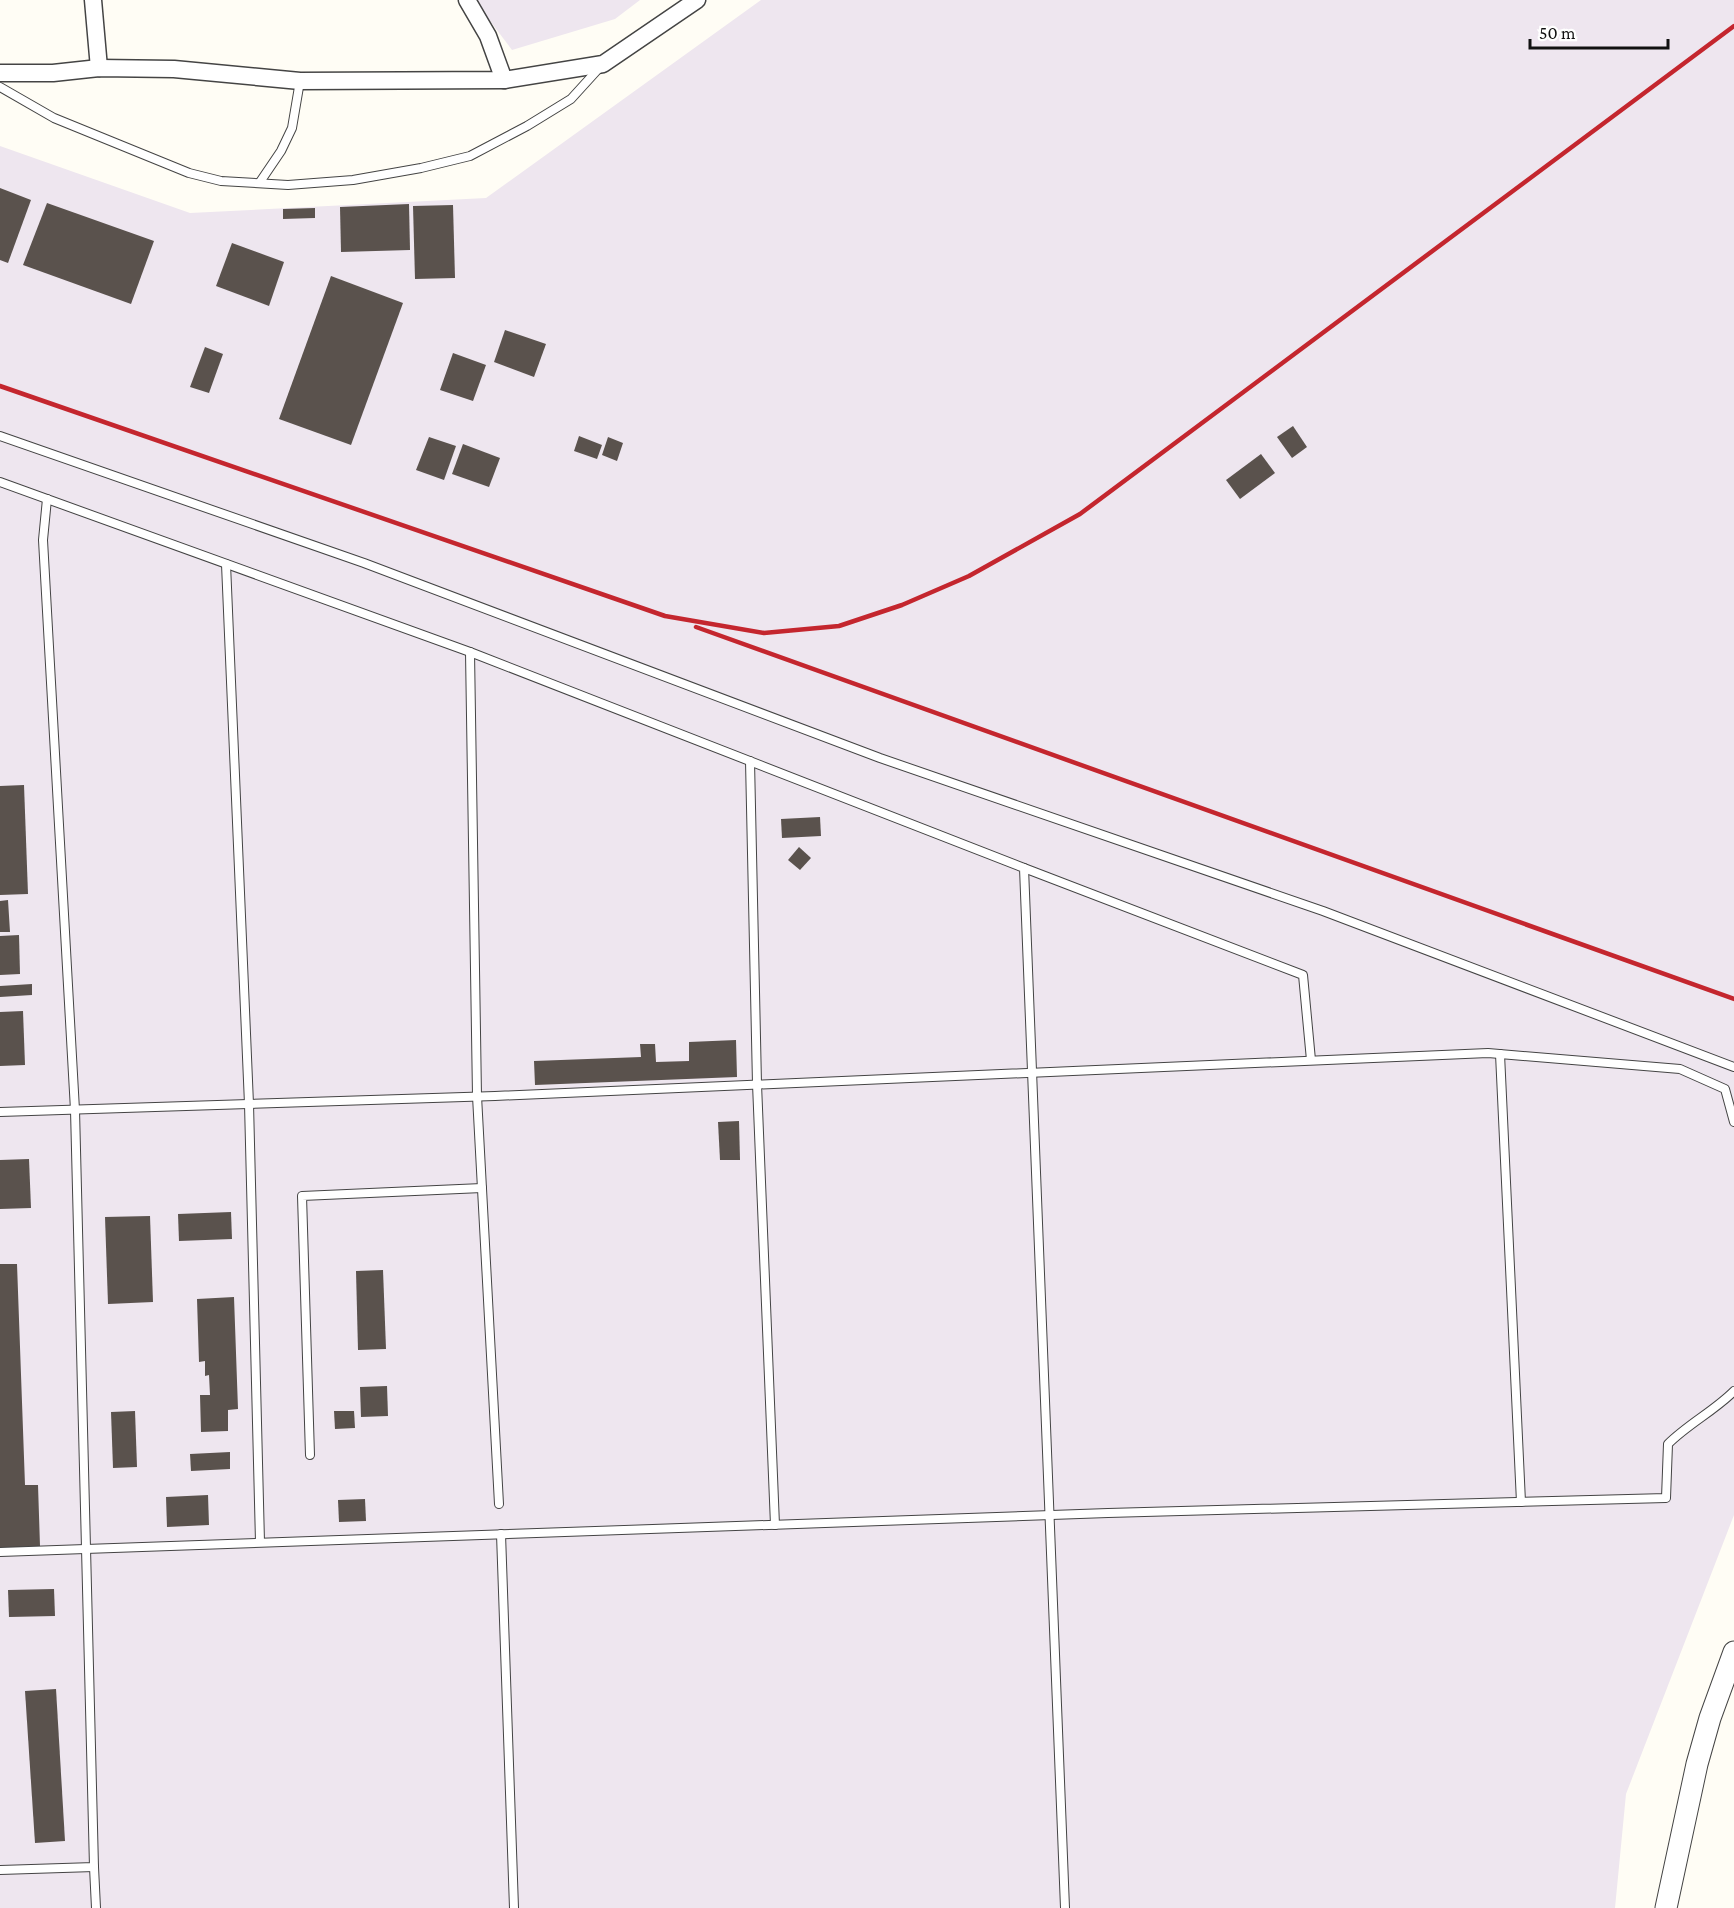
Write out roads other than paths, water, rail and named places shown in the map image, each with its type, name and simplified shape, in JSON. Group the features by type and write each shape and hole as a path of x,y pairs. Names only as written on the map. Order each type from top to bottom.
{"street":[{"path":"93,0 99,68"},
{"path":"467,0 488,36 504,80"},
{"path":"0,73 53,73 99,68 174,69 300,81 504,80 603,64 697,0"},
{"path":"1666,1908 1697,1764 1710,1718 1734,1652"}],"lane":[{"path":"0,87 54,118 189,172 221,181 288,185 353,180 421,168 470,156 527,126 571,99 603,64"},
{"path":"260,182 281,151 292,128 300,81"},
{"path":"0,436 364,563 880,758 1323,911 1734,1067"},
{"path":"0,482 470,652 1303,975 1311,1060"},
{"path":"47,499 43,540 75,1110 96,1908"},
{"path":"226,564 249,1104 260,1542"},
{"path":"470,652 477,1096 499,1503"},
{"path":"750,761 757,1084 775,1525"},
{"path":"1024,868 1065,1908"},
{"path":"0,1112 477,1096 1032,1071 1500,1054 1680,1069 1725,1089 1734,1122"},
{"path":"1500,1054 1521,1502"},
{"path":"310,1455 302,1196 482,1188"},
{"path":"0,1552 1048,1516 1666,1498 1668,1444 1734,1391"},
{"path":"501,1534 514,1908"},
{"path":"0,1870 94,1867"}],"railway":[{"path":"0,386 665,616 764,633 839,626 902,605 969,576 1080,514 1734,26"},
{"path":"696,627 1734,999"}]}
